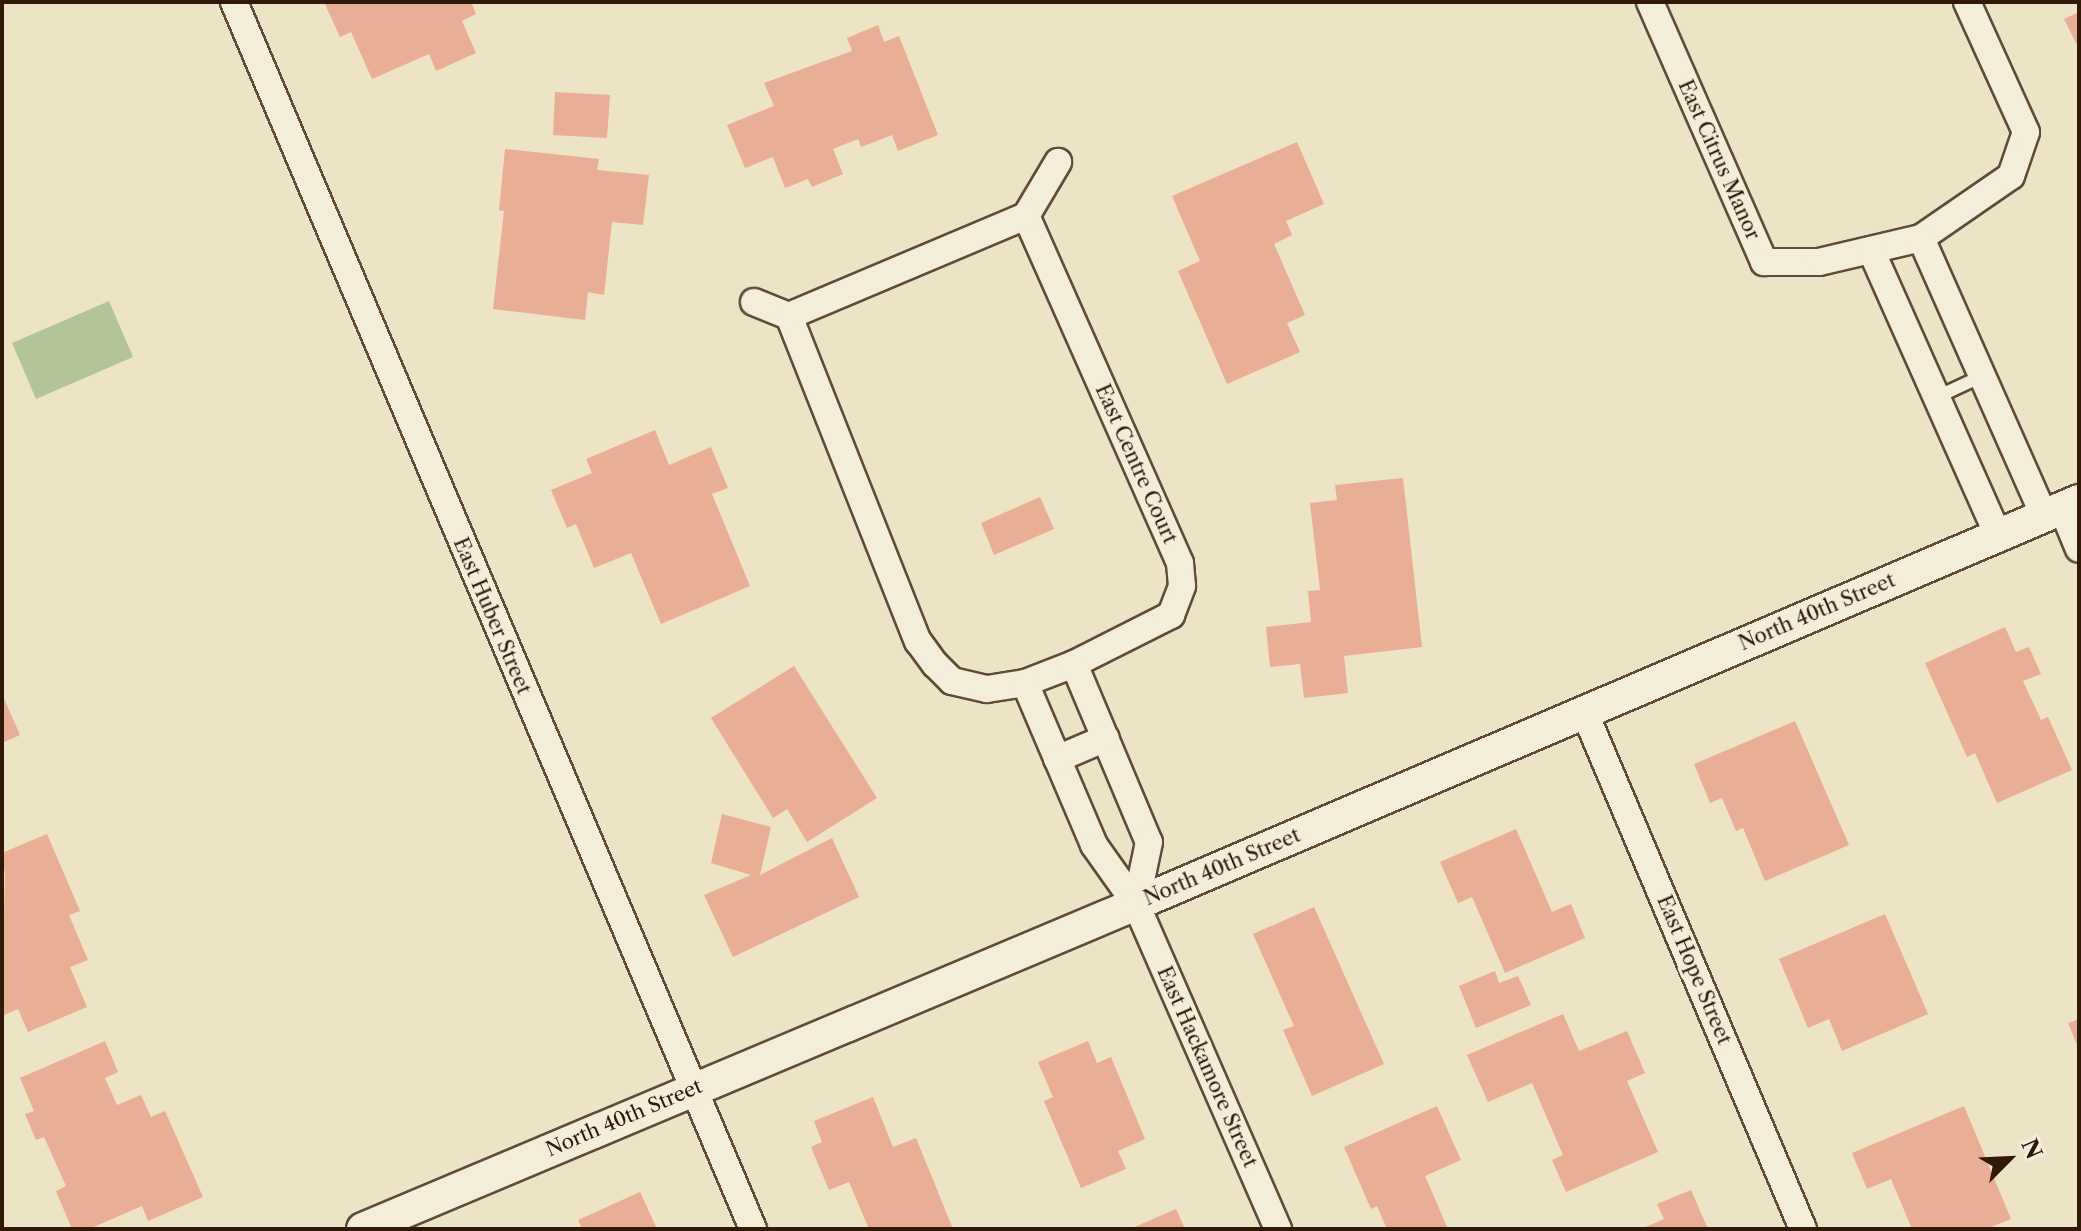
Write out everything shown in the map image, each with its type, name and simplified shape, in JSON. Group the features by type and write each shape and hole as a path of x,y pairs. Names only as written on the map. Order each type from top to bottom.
{"street":[{"name":"East Huber Street","path":"234,2 691,1090 753,1229"},
{"name":"East Citrus Manor","path":"1650,2 1764,262 1819,262 1921,238 2011,176 2026,132 1967,2"},
{"path":"754,302 789,316 1026,216 1058,162"},
{"name":"East Centre Court","path":"789,316 918,641 952,681 987,689 1025,683 1074,664 1171,615 1182,586 1180,563 1026,216"},
{"path":"1921,238 1982,376 2062,508 2079,549"},
{"path":"1871,250 1998,535"},
{"name":"North 40th Street","path":"363,1229 1136,904 2062,508"},
{"path":"1074,664 1149,842 1136,904"},
{"path":"1025,683 1094,845 1136,904"},
{"name":"East Hope Street","path":"1584,711 1803,1229"},
{"path":"1057,759 1106,738"},
{"name":"East Hackamore Street","path":"1136,904 1278,1229"}],"lane":[{"path":"1937,397 1982,376"}],"green space":[{"path":"109,301 133,357 36,399 12,343"}],"building":[{"path":"324,2 471,2 476,14 462,21 476,53 436,71 429,54 372,79 351,32 340,37"},
{"path":"2079,12 2079,49 2064,19"},
{"path":"878,25 884,42 899,36 938,135 898,151 892,135 861,147 858,139 833,149 843,174 812,187 808,179 785,188 773,157 745,168 727,125 774,106 764,83 852,51 847,38"},
{"path":"555,92 610,95 607,138 553,135"},
{"path":"1297,142 1324,204 1286,221 1292,235 1274,244 1305,315 1287,323 1300,352 1227,384 1178,271 1200,261 1172,196"},
{"path":"505,149 599,159 597,170 649,175 643,225 612,222 604,295 588,292 585,320 493,309 504,211 499,210"},
{"path":"655,430 669,465 711,447 728,488 712,494 750,586 661,624 631,553 594,568 576,524 567,528 551,490 592,473 586,459"},
{"path":"1403,478 1422,647 1344,656 1348,693 1304,698 1300,664 1270,667 1266,627 1311,622 1308,591 1320,590 1310,503 1337,500 1335,485"},
{"path":"1040,497 1054,529 994,555 981,523"},
{"path":"2005,627 2016,652 2029,647 2041,674 2023,681 2041,720 2048,717 2072,770 1997,803 1975,753 1967,757 1925,663"},
{"path":"794,666 877,798 807,842 787,809 773,818 711,718"},
{"path":"2,694 20,735 2,743"},
{"path":"1795,721 1849,845 1765,881 1743,828 1736,831 1722,798 1710,803 1694,764"},
{"path":"722,814 771,827 760,875 832,838 859,897 733,957 704,895 751,875 711,863"},
{"path":"1516,829 1552,912 1571,904 1585,938 1505,973 1472,897 1458,903 1440,862"},
{"path":"47,834 80,911 69,915 88,960 70,967 87,1007 28,1032 18,1009 2,1016 5,874 2,853"},
{"path":"1314,907 1384,1064 1312,1096 1283,1030 1294,1026 1253,934"},
{"path":"1885,914 1928,1014 1842,1051 1829,1019 1808,1028 1779,959"},
{"path":"1495,971 1499,983 1518,976 1531,1005 1476,1028 1459,986"},
{"path":"1563,1014 1579,1051 1627,1031 1645,1073 1627,1081 1658,1152 1566,1192 1552,1160 1563,1155 1532,1083 1488,1102 1467,1055"},
{"path":"2079,1019 2079,1050 2068,1023"},
{"path":"105,1041 118,1072 105,1078 117,1105 141,1095 151,1117 165,1111 203,1197 148,1221 142,1206 89,1229 72,1229 56,1191 66,1186 44,1137 36,1140 25,1114 34,1111 20,1078"},
{"path":"1088,1041 1097,1063 1111,1057 1145,1139 1118,1151 1126,1169 1081,1188 1044,1101 1053,1097 1038,1062"},
{"path":"873,1097 893,1147 916,1138 953,1229 869,1229 849,1182 829,1190 811,1147 822,1142 814,1121"},
{"path":"1437,1106 1461,1160 1425,1176 1448,1229 1387,1229 1377,1206 1371,1209 1344,1147"},
{"path":"1964,1106 2011,1219 1986,1229 1912,1229 1891,1179 1867,1189 1852,1153"},
{"path":"1691,1190 1708,1229 1641,1229 1664,1219 1657,1204"},
{"path":"640,1192 657,1229 582,1229 578,1220"},
{"path":"1176,1209 1185,1229 1130,1229"}]}
